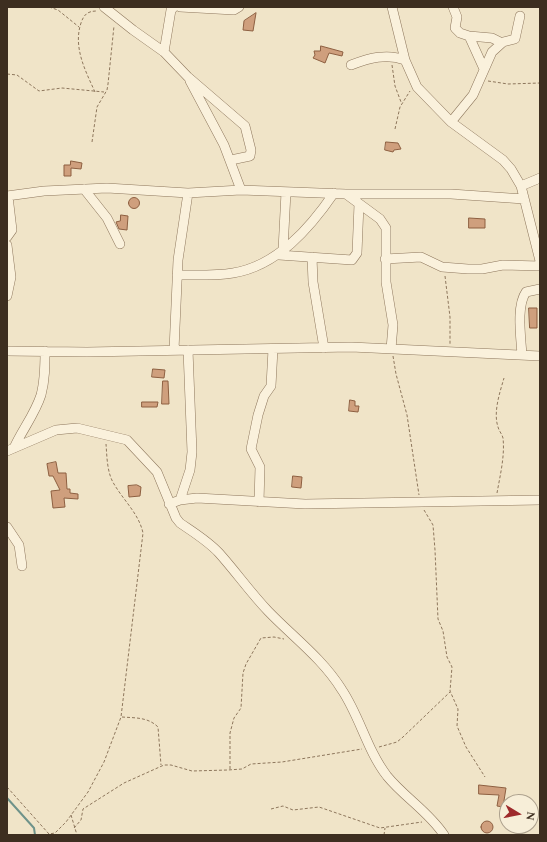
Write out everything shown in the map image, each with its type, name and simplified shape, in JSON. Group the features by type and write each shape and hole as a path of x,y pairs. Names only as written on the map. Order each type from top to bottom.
{"street":[{"path":"164,52 171,10 174,7"},
{"path":"180,7 234,10 238,7"},
{"path":"392,7 405,60 416,84 434,107 451,122 503,160 521,186 540,261"},
{"path":"453,7 457,18 455,28 460,33 469,36 492,38 502,43"},
{"path":"109,11 164,52 188,77 247,128 251,150 250,156 231,160"},
{"path":"451,122 473,95 492,52 502,43 515,39 520,16"},
{"path":"469,36 482,73"},
{"path":"351,65 366,59 391,56 405,60"},
{"path":"188,77 231,160 241,190"},
{"path":"521,186 540,178"},
{"path":"7,237 12,230 7,196 44,191 107,188 188,193 241,190 346,194 451,194 524,199"},
{"path":"84,189 107,218 120,244"},
{"path":"281,253 286,192"},
{"path":"174,350 178,260 188,193"},
{"path":"177,275 232,273 249,269 281,253 320,213 334,193"},
{"path":"346,194 384,222 386,228 386,282 393,325 392,349"},
{"path":"281,253 347,261 355,258 359,204"},
{"path":"7,245 11,277 7,296"},
{"path":"312,257 313,282 324,348"},
{"path":"385,259 421,257 443,267 482,269 503,265 540,266"},
{"path":"522,355 520,318 523,297 526,292 540,289"},
{"path":"7,351 324,348 450,351 540,356"},
{"path":"259,502 260,467 253,454 251,446 262,402 271,386 273,349"},
{"path":"180,500 190,470 192,452 188,350"},
{"path":"11,450 29,420 41,394 45,351"},
{"path":"11,450 56,430 77,428 127,440 133,445 157,472 169,504 180,523 219,552 237,577 269,611 311,650 344,691 370,748 387,776 444,835"},
{"path":"169,504 180,500 221,498 259,502 305,504 540,500"},
{"path":"7,527 19,545 22,566"}],"path":[{"path":"49,7 58,10 79,27"},
{"path":"92,142 97,107 106,93 108,84 109,11 89,12 83,17 79,27 78,47 95,92"},
{"path":"391,56 395,86 402,102"},
{"path":"482,73 498,83 540,83"},
{"path":"7,74 17,75 40,91 62,88 106,93"},
{"path":"395,129 402,102 416,84"},
{"path":"443,267 450,317 450,351"},
{"path":"392,349 396,374 410,430 413,463 420,503 433,525 438,619 444,631 447,657 452,667 450,692 458,709 457,726 459,733 485,777"},
{"path":"496,500 502,461 503,438 498,426 497,415 499,397 504,378"},
{"path":"7,787 51,835 55,833 88,792 101,768 121,717 143,533 141,522 113,483 104,434"},
{"path":"230,770 230,733 234,718 241,708 243,673 246,664 261,638 274,637 286,639"},
{"path":"74,828 82,820 83,809 124,783 161,765 171,765 192,771 242,769 251,764 282,762 370,748 397,742 450,692"},
{"path":"121,717 141,718 152,722 158,727 161,765"},
{"path":"271,809 283,806 293,810 319,807 385,828 431,820"},
{"path":"71,814 77,835"},
{"path":"384,835 385,828"}],"building":[{"path":"256,13 253,31 243,30 244,21"},
{"path":"321,46 343,52 342,56 329,53 325,63 313,58 315,55 314,51 320,51"},
{"path":"386,142 398,143 401,149 394,150 393,152 385,150"},
{"path":"71,161 82,163 81,169 71,168 71,176 64,176 64,165 70,165"},
{"path":"134,197 138,199 140,203 138,207 134,209 130,207 128,203 130,199"},
{"path":"121,215 128,216 127,230 119,229 116,222 120,221"},
{"path":"469,218 485,219 485,228 469,228"},
{"path":"529,308 537,308 537,328 530,328"},
{"path":"153,369 165,370 164,378 152,377"},
{"path":"163,381 168,381 169,404 162,404"},
{"path":"350,400 355,401 355,406 359,406 358,412 349,411"},
{"path":"142,402 158,402 157,407 142,407"},
{"path":"56,462 58,473 66,473 67,489 70,489 70,493 78,494 78,499 64,498 65,507 53,508 51,491 60,490 53,476 49,476 47,464"},
{"path":"293,476 302,477 301,488 292,487"},
{"path":"137,485 141,487 140,496 129,497 128,486"},
{"path":"479,785 506,788 505,794 479,794"},
{"path":"499,795 499,806 497,806"},
{"path":"487,821 491,823 493,827 491,831 487,833 483,831 481,827 483,823"}],"waterway":[{"path":"7,798 34,828 35,835"}]}
